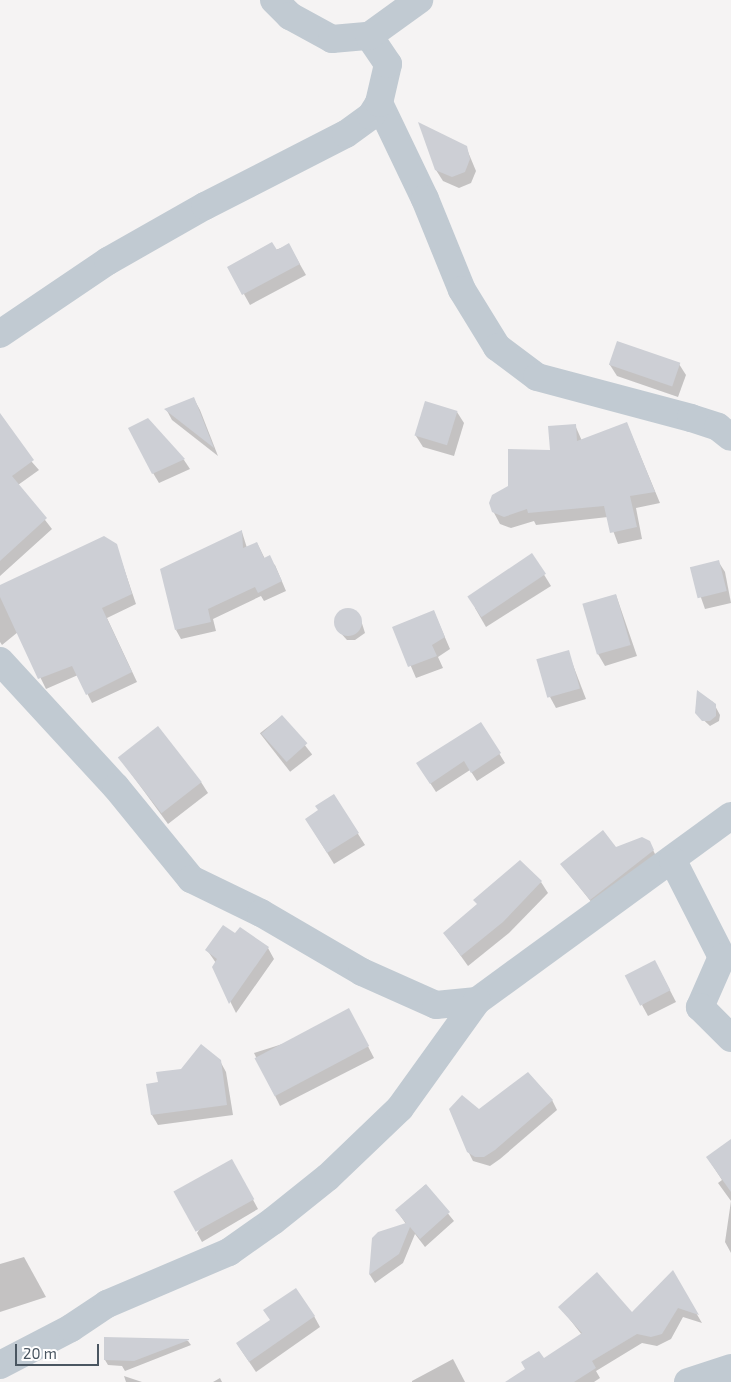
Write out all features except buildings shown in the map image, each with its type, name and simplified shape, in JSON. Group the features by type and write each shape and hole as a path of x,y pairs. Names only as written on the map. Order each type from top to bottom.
{"street":[{"path":"274,0 290,16 332,39 369,36 419,0"},
{"path":"0,334 108,261 205,206 346,134 371,116 379,103 388,64 369,36"},
{"path":"379,103 425,199 462,290 497,347 537,377 718,426 731,437"},
{"path":"0,661 116,787 191,879 261,913 362,972 409,994 436,1005 477,1001"},
{"path":"0,1364 71,1328 107,1304 229,1252 273,1220 328,1178 400,1108 477,1001 673,861 731,816"},
{"path":"673,861 722,958 700,1006 731,1038"},
{"path":"688,1382 731,1368"}]}
